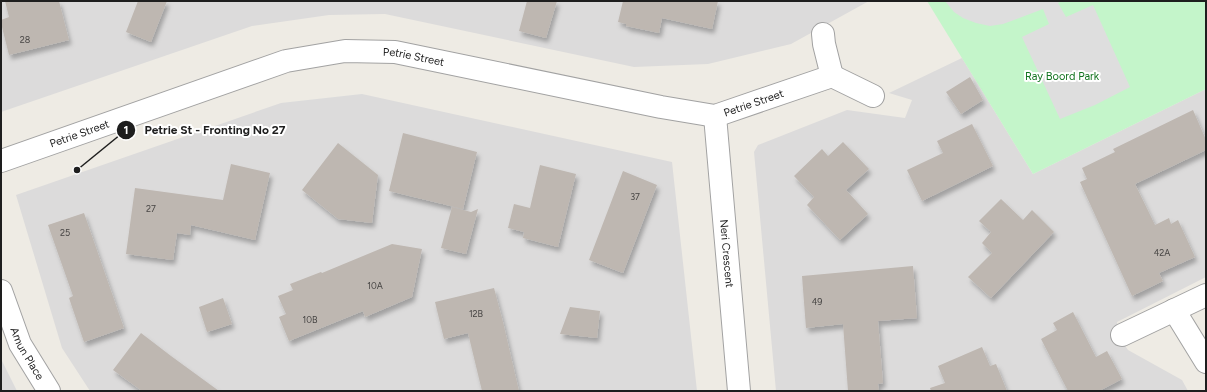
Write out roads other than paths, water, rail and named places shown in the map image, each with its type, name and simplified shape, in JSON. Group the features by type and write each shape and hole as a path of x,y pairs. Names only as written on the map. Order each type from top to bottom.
{"street":[{"path":"823,34 832,76 874,96"},
{"name":"Petrie Street","path":"1,161 286,61 345,51 395,52 661,107 715,116 832,76"},
{"name":"Neri Crescent","path":"715,116 739,391"},
{"name":"Amun Place","path":"1,291 20,344 49,391"},
{"path":"1122,335 1206,295"},
{"path":"1174,310 1206,362"}],"place":[{"name":"Petrie St - Fronting No 27","path":"77,170"}],"park label":[{"name":"Ray Boord Park","path":"1062,76"}]}
